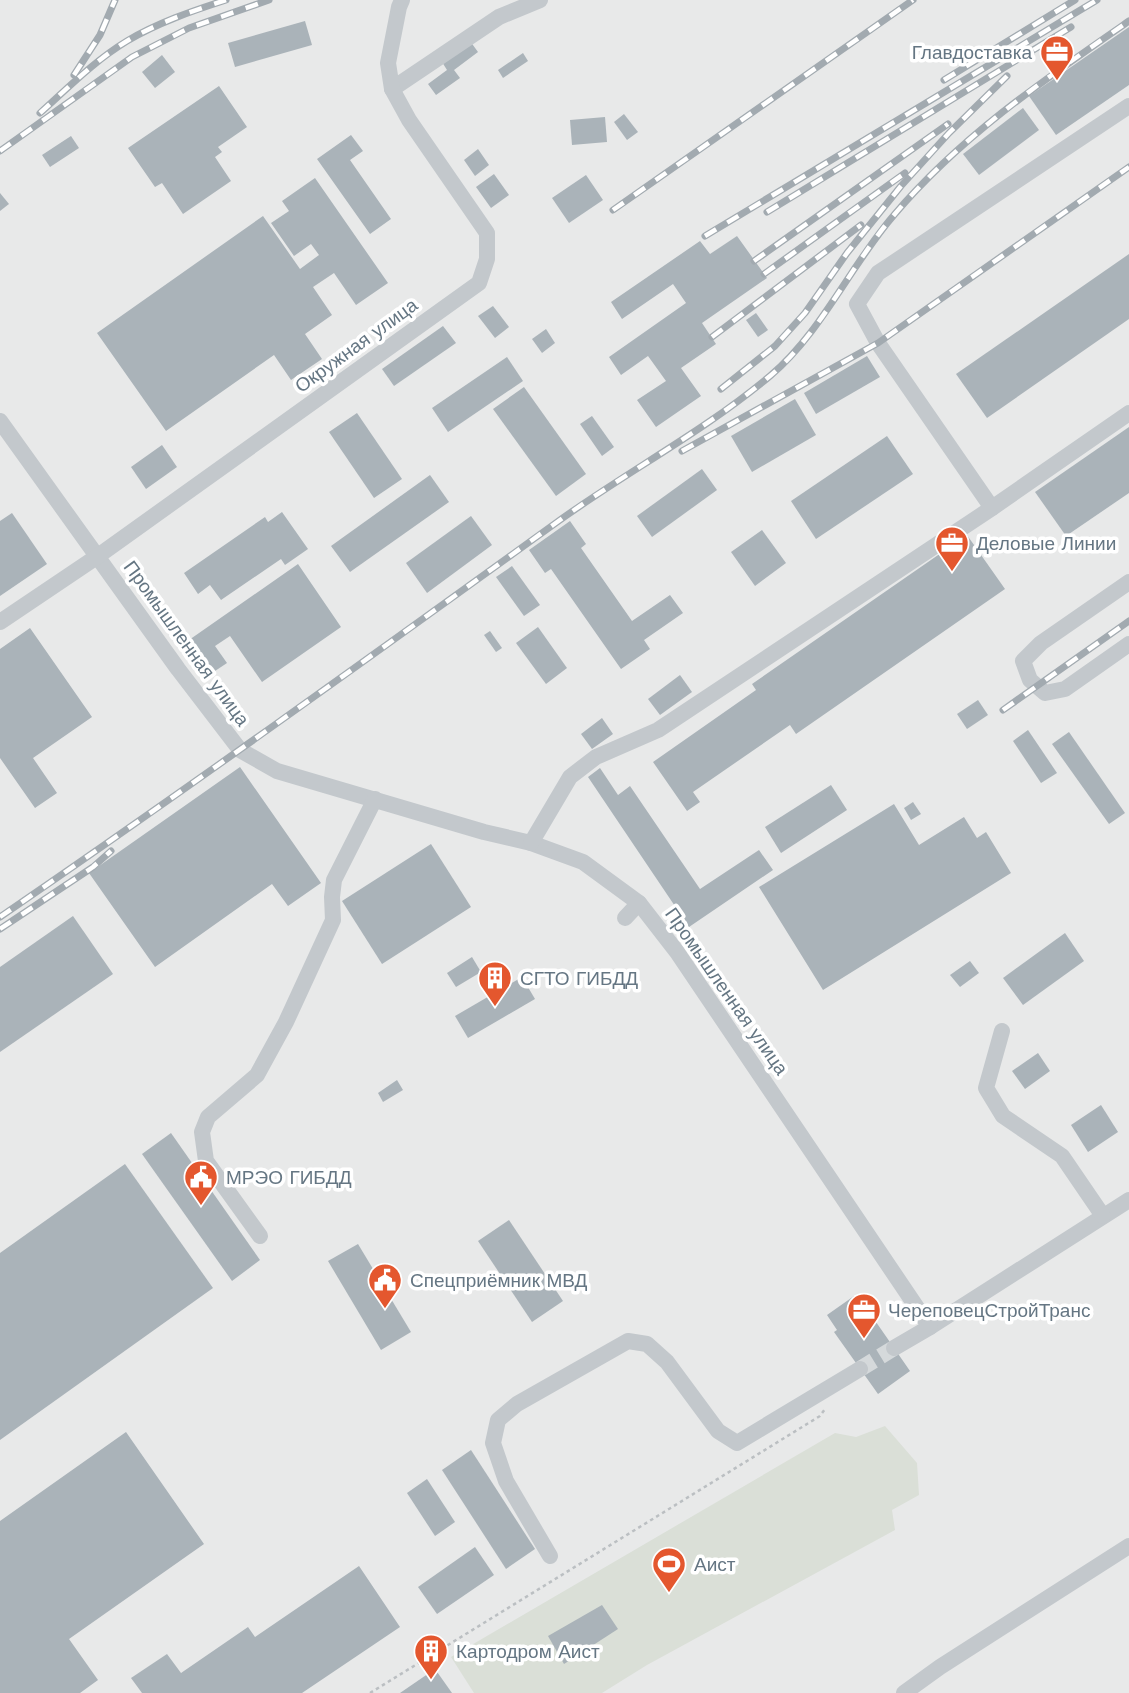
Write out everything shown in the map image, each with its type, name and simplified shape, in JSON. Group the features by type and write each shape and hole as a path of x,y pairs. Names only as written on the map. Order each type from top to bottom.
{"street":[{"name":"Окружная улица","path":"0,622 98,556 479,283 486,259 487,233 409,120 392,89 388,63 402,0"},
{"path":"392,89 499,17 540,0"},
{"path":"992,508 878,343 857,304 878,273 1129,106"},
{"path":"531,843 570,776 596,757 658,730 992,508 1129,413"},
{"name":"Промышленная улица","path":"0,421 240,750 277,771 531,843 583,862 639,903 677,952 930,1326"},
{"path":"1129,582 1041,643 1023,661 1030,680 1045,693 1065,689 1129,644"},
{"path":"260,1236 206,1161 202,1132 208,1117 257,1075 286,1022 333,920 334,880 375,799"},
{"path":"625,918 639,903"},
{"path":"1002,1031 986,1088 1003,1116 1062,1156 1103,1216"},
{"path":"894,1348 1129,1200"},
{"path":"550,1556 506,1481 493,1443 498,1420 517,1404 628,1341 647,1344 667,1362 718,1431 737,1443 860,1369"},
{"path":"904,1693 1129,1546"}],"path":[{"path":"370,1693 820,1416 827,1406"}],"shaded area":[{"path":"0,0 1129,0 1129,1693 0,1693"},
{"name":"Аист","path":"885,1426 917,1463 919,1495 892,1510 895,1530 647,1665 602,1693 474,1693 451,1657 835,1433 856,1437"}],"building":[{"path":"305,21 312,45 235,67 228,43"},
{"path":"1129,27 1129,85 1056,135 1029,96"},
{"path":"470,41 478,52 454,70 460,78 436,95 428,84 447,70 442,62"},
{"path":"523,53 528,61 503,78 498,70"},
{"path":"162,55 175,72 155,88 142,72"},
{"path":"219,86 247,127 218,147 222,152 215,157 231,181 183,214 162,183 155,187 128,148"},
{"path":"1023,108 1039,130 979,175 963,154"},
{"path":"624,114 638,132 627,140 614,122"},
{"path":"605,117 607,142 572,145 570,120"},
{"path":"351,135 363,151 350,160 391,219 370,234 317,159"},
{"path":"71,136 79,148 50,167 42,155"},
{"path":"478,149 489,165 475,176 464,160"},
{"path":"494,174 509,195 491,208 476,187"},
{"path":"586,175 603,200 569,223 552,198"},
{"path":"315,178 388,283 356,305 334,273 313,287 332,315 305,334 322,359 291,380 274,355 166,431 97,333 263,216 300,269 319,255 311,244 294,256 271,223 289,211 282,201"},
{"path":"0,193 9,204 0,211"},
{"path":"737,236 767,278 702,323 716,344 681,368 701,396 656,427 637,400 666,381 648,356 621,375 609,357 686,303 673,284 622,319 611,302 700,241 710,254"},
{"path":"1129,254 1129,319 987,418 956,374"},
{"path":"493,306 509,327 495,338 478,316"},
{"path":"756,313 768,330 758,337 746,320"},
{"path":"443,326 456,343 394,386 382,369"},
{"path":"546,329 555,343 542,353 532,339"},
{"path":"867,356 880,377 816,414 804,393"},
{"path":"507,357 523,381 448,432 432,408"},
{"path":"524,387 586,474 556,496 493,409"},
{"path":"795,399 816,435 752,472 731,436"},
{"path":"357,413 402,479 374,498 329,432"},
{"path":"592,416 614,447 602,456 580,424"},
{"path":"1129,427 1129,493 1066,536 1035,492"},
{"path":"887,436 913,474 816,539 791,501"},
{"path":"162,445 177,467 146,489 131,467"},
{"path":"702,469 717,490 652,537 637,516"},
{"path":"430,475 449,502 350,572 331,546"},
{"path":"282,512 308,549 285,565 281,559 221,600 210,585 198,594 184,573 265,517 268,522"},
{"path":"12,513 47,564 0,596 0,521"},
{"path":"471,516 492,545 427,593 406,563"},
{"path":"570,521 586,544 581,548 632,621 670,595 683,613 644,640 650,649 621,669 551,569 545,573 529,550"},
{"path":"762,530 786,563 755,586 731,552"},
{"path":"967,535 1005,589 796,734 790,725 693,792 700,802 687,811 653,762 756,690 752,684"},
{"path":"298,564 341,627 262,682 230,636 215,646 227,663 212,673 189,640"},
{"path":"512,566 540,605 524,616 496,577"},
{"path":"538,627 567,668 546,684 516,643"},
{"path":"30,628 92,717 33,758 57,793 35,808 0,758 0,649"},
{"path":"490,631 502,648 496,652 484,635"},
{"path":"680,675 692,692 660,715 648,699"},
{"path":"978,700 988,715 967,729 957,714"},
{"path":"602,718 613,734 592,749 581,734"},
{"path":"1028,730 1057,773 1041,783 1013,741"},
{"path":"1069,732 1125,813 1109,824 1052,744"},
{"path":"240,767 321,883 288,906 272,884 155,967 89,873"},
{"path":"600,768 618,795 630,786 700,889 759,850 773,870 689,927 588,777"},
{"path":"831,785 847,810 781,853 765,827"},
{"path":"913,802 921,814 911,820 904,808"},
{"path":"894,804 919,845 964,817 977,838 986,832 1011,873 823,990 759,887"},
{"path":"431,844 471,907 382,964 342,901"},
{"path":"73,916 113,974 0,1052 0,967"},
{"path":"1065,933 1084,961 1023,1005 1003,978"},
{"path":"472,957 481,972 456,987 447,973"},
{"path":"970,961 979,973 960,987 950,975"},
{"name":"СГТО ГИБДД","path":"522,977 535,999 468,1038 455,1016"},
{"path":"1038,1053 1050,1071 1025,1089 1012,1071"},
{"path":"397,1080 403,1090 383,1102 378,1093"},
{"path":"1101,1105 1118,1132 1088,1152 1071,1125"},
{"name":"МРЭО ГИБДД","path":"171,1133 260,1260 232,1281 142,1154"},
{"path":"125,1164 213,1288 0,1440 0,1253"},
{"path":"509,1220 563,1301 532,1322 478,1241"},
{"path":"358,1244 411,1332 381,1350 328,1261"},
{"name":"ЧереповецСтройТранс","path":"854,1296 865,1311 867,1309 910,1371 878,1394 834,1332 837,1330 827,1315"},
{"path":"126,1432 204,1544 69,1639 98,1680 80,1693 0,1693 0,1521"},
{"path":"471,1450 535,1549 506,1569 442,1470"},
{"path":"427,1479 455,1522 435,1536 407,1493"},
{"path":"475,1547 494,1575 437,1614 418,1587"},
{"path":"359,1566 400,1627 302,1693 142,1693 131,1678 167,1654 181,1673 248,1627 255,1637"},
{"path":"602,1605 618,1629 564,1664 548,1636"},
{"name":"Картодром Аист","path":"435,1669 452,1693 400,1693"}],"tunnel":[{"path":"860,1369 894,1348"}],"railway":[{"path":"74,75 100,35 115,0"},
{"path":"40,113 92,66 127,41 163,23 226,0"},
{"path":"0,151 132,57 189,28 269,0"},
{"path":"613,210 913,0"},
{"path":"944,80 1075,0"},
{"path":"705,236 1097,0"},
{"path":"0,917 209,772 580,506 744,397 788,359 805,339 878,235 920,186 1005,110 1129,21"},
{"path":"767,212 1071,27"},
{"path":"721,389 775,346 805,313 847,253 901,186 949,133 1007,76"},
{"path":"754,261 948,124"},
{"path":"682,451 878,343 1129,167"},
{"path":"764,274 905,173"},
{"path":"712,337 861,225"},
{"path":"1003,710 1129,621"},
{"path":"0,929 93,867 111,851"}],"place":[{"name":"Главдоставка","path":"1057,82"},
{"name":"Деловые Линии","path":"952,573"},
{"name":"СГТО ГИБДД","path":"495,1008"},
{"name":"МРЭО ГИБДД","path":"201,1207"},
{"name":"Спецприёмник МВД","path":"385,1310"},
{"name":"ЧереповецСтройТранс","path":"864,1340"},
{"name":"Аист","path":"669,1594"},
{"name":"Картодром Аист","path":"431,1681"}]}
